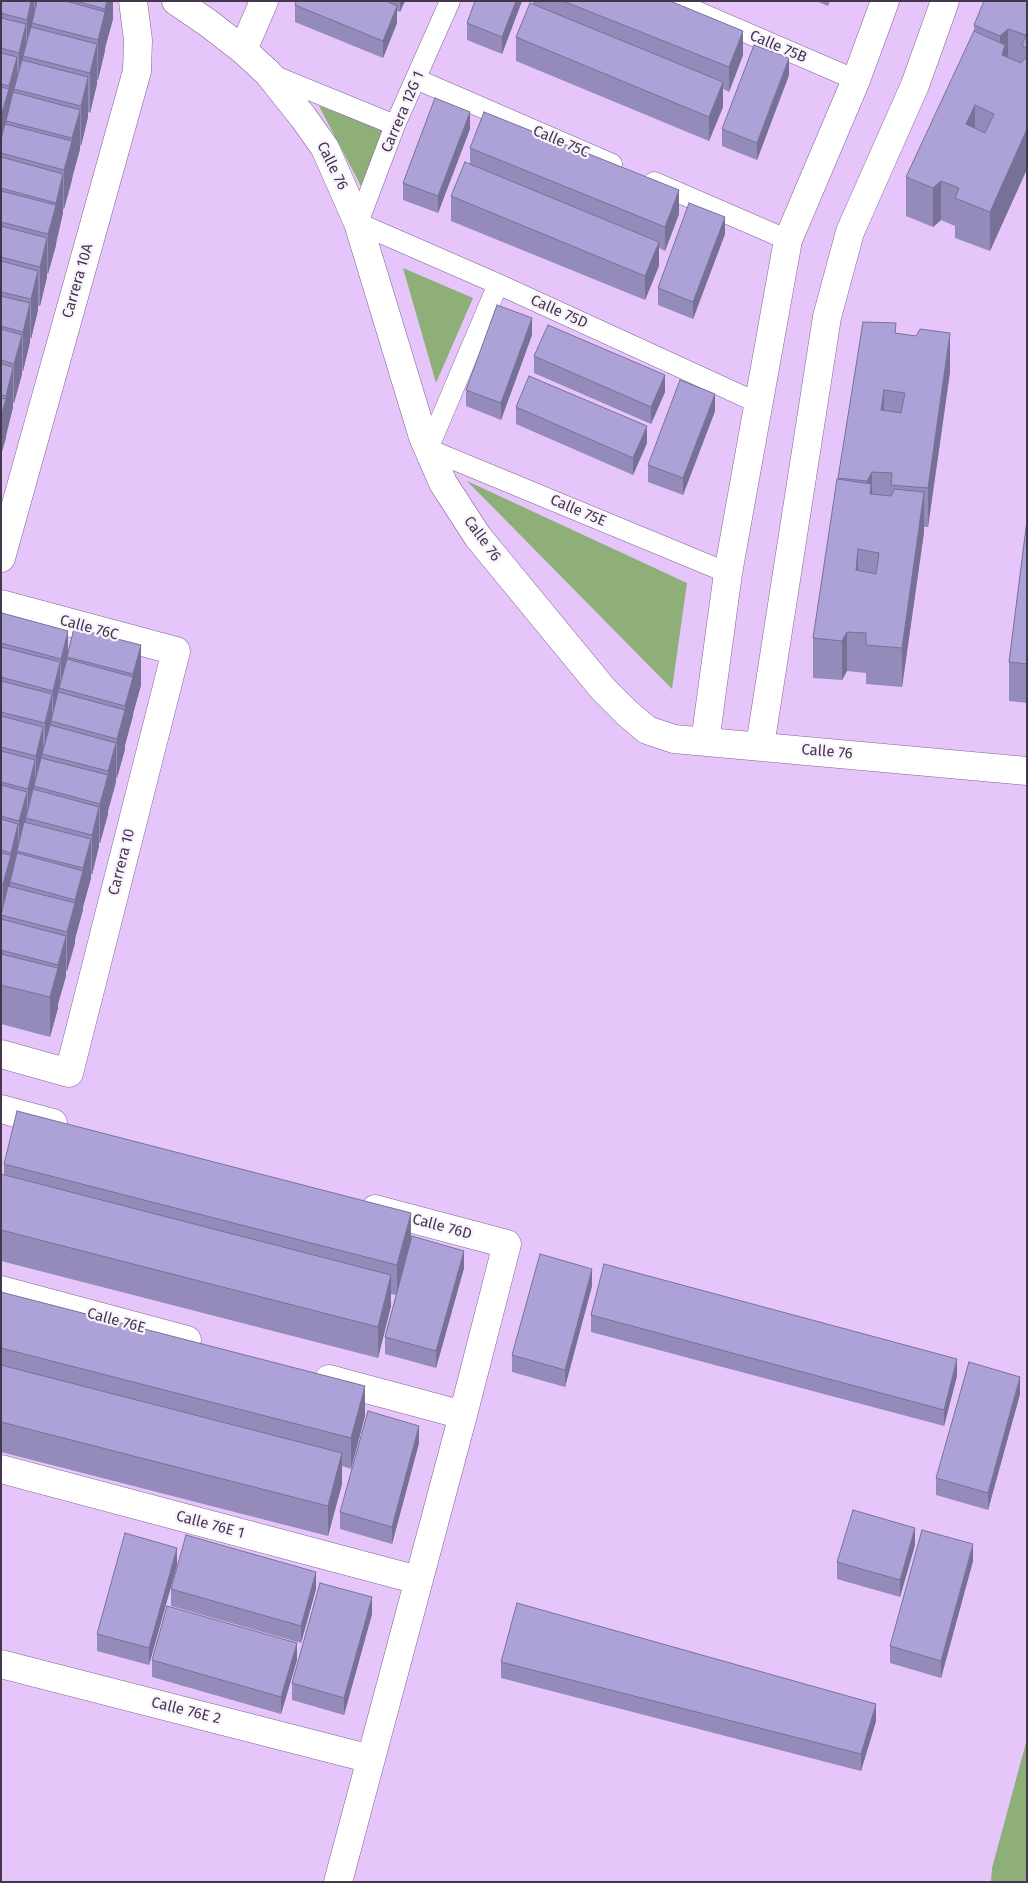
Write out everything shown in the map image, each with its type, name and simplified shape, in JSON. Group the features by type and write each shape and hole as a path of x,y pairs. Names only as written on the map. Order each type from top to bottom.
{"street":[{"path":"105,1 135,8"},
{"name":"Calle 76","path":"176,1 243,50 268,73 325,148 358,223 420,428 443,483 478,537 603,689 627,713 647,730 674,739 1027,771"},
{"path":"243,50 264,1"},
{"path":"705,742 728,573 788,240 856,80 885,1"},
{"path":"760,746 827,317 850,232 915,85 945,1"},
{"name":"Carrera 10A","path":"1,558 137,71 138,40 135,8"},
{"name":"Calle 76C","path":"1,604 176,651"},
{"name":"Carrera 10","path":"1,1054 68,1073 176,651"},
{"path":"1,1109 78,1129"},
{"name":"Calle 76D","path":"354,1203 507,1244 463,1415"},
{"name":"Calle 76E","path":"1,1290 213,1347"},
{"path":"309,1374 463,1415 338,1882"},
{"name":"Calle 76E 1","path":"1,1469 418,1580"},
{"name":"Calle 76E 2","path":"1,1664 371,1759"}],"lane":[{"name":"Carrera 12G 1","path":"358,223 395,126 450,1"},
{"name":"Calle 75B","path":"674,1 856,80"},
{"path":"268,73 395,126"},
{"name":"Calle 75C","path":"416,79 788,240"},
{"name":"Calle 75D","path":"358,223 498,284 758,403"},
{"path":"428,449 498,284"},
{"name":"Calle 75E","path":"428,449 728,573"}],"green space":[{"path":"319,106 386,131 361,186"},
{"path":"403,268 473,298 436,383"},
{"path":"467,481 687,583 672,689"},
{"path":"1027,1739 1027,1882 991,1882 992,1868"}],"building":[{"path":"1,1 31,1 27,20 1,13"},
{"path":"37,1 66,1 105,12 98,40 32,23"},
{"path":"76,1 107,1 105,9"},
{"path":"296,1 386,1 397,6 383,41 295,5"},
{"path":"475,1 516,1 502,37 467,23"},
{"path":"563,1 670,1 743,31 729,67"},
{"path":"984,1 1027,1 1027,48 1022,46 1026,35 1008,29 1000,36 974,25"},
{"path":"530,3 723,82 709,117 516,37"},
{"path":"1,18 26,24 19,53 1,48"},
{"path":"31,27 97,44 90,73 23,56"},
{"path":"974,31 1005,45 1002,55 1021,63 1027,57 1027,129 990,212 955,198 959,188 941,181 933,188 906,177","holes":["975,105 994,114 985,133 966,124"]},
{"path":"754,45 789,58 757,143 722,129"},
{"path":"1,53 17,57 9,86 1,84"},
{"path":"22,60 88,77 81,106 14,89"},
{"path":"1,87 9,89 1,116"},
{"path":"13,92 80,110 72,138 6,121"},
{"path":"435,98 470,112 438,196 403,183"},
{"path":"484,112 679,190 665,227 470,148"},
{"path":"5,124 72,141 64,170 1,153 1,140"},
{"path":"1,157 63,174 56,203 1,188"},
{"path":"465,162 659,242 645,276 451,196"},
{"path":"1,191 56,205 48,234 1,222"},
{"path":"689,203 725,217 693,302 658,288"},
{"path":"1,226 47,238 40,267 1,257"},
{"path":"1,261 38,271 31,299 1,292"},
{"path":"1,296 30,303 23,332 1,326"},
{"path":"497,305 532,318 501,403 466,390"},
{"path":"863,322 896,323 895,333 916,336 920,329 950,333 928,488 891,485 892,473 872,472 867,481 838,478","holes":["884,390 905,393 901,413 881,410"]},
{"path":"548,325 665,375 651,407 534,356"},
{"path":"1,329 22,335 14,364 1,360"},
{"path":"1,364 13,367 6,396 1,395"},
{"path":"529,376 647,426 633,458 516,407"},
{"path":"680,380 715,394 683,478 648,465"},
{"path":"1,398 6,399 1,416"},
{"path":"837,479 871,484 870,494 891,496 894,489 924,492 902,648 866,645 866,633 847,632 842,641 813,638","holes":["858,549 879,553 876,574 856,570"]},
{"path":"1027,520 1027,664 1009,662"},
{"path":"2,613 68,631 61,659 1,643"},
{"path":"74,628 141,645 133,674 67,657"},
{"path":"1,647 60,662 53,691 1,677"},
{"path":"67,659 133,677 125,706 59,688"},
{"path":"1,681 52,694 45,723 1,712"},
{"path":"58,692 125,710 117,739 51,721"},
{"path":"1,716 43,727 36,756 1,747"},
{"path":"50,725 116,743 108,771 42,754"},
{"path":"1,751 35,760 28,789 1,782"},
{"path":"41,758 108,775 100,804 34,786"},
{"path":"1,785 27,792 19,821 1,816"},
{"path":"33,789 99,807 92,835 26,818"},
{"path":"1,819 18,824 11,853 1,850"},
{"path":"24,822 91,839 83,868 17,851"},
{"path":"1,853 11,855 3,884 1,884"},
{"path":"17,853 83,871 75,900 10,882"},
{"path":"8,886 75,903 67,932 1,915"},
{"path":"1,919 66,936 58,965 1,950"},
{"path":"1,954 58,968 50,997 1,985"},
{"path":"17,1111 411,1213 397,1265 4,1164"},
{"path":"1,1174 391,1275 378,1327 1,1230"},
{"path":"412,1236 464,1251 436,1351 385,1337"},
{"path":"540,1254 592,1269 565,1370 512,1355"},
{"path":"604,1264 957,1359 944,1410 591,1315"},
{"path":"1,1292 365,1386 351,1438 1,1348"},
{"path":"969,1362 1020,1377 988,1493 936,1478"},
{"path":"1,1365 342,1453 328,1506 1,1422"},
{"path":"368,1411 419,1426 392,1527 340,1512"},
{"path":"853,1510 915,1528 900,1580 837,1562"},
{"path":"922,1530 973,1544 941,1661 890,1646"},
{"path":"125,1533 177,1548 149,1648 97,1634"},
{"path":"186,1535 316,1572 301,1626 171,1589"},
{"path":"320,1583 372,1597 344,1698 292,1683"},
{"path":"517,1603 876,1704 861,1754 501,1662"},
{"path":"167,1606 297,1643 281,1697 152,1660"}]}
